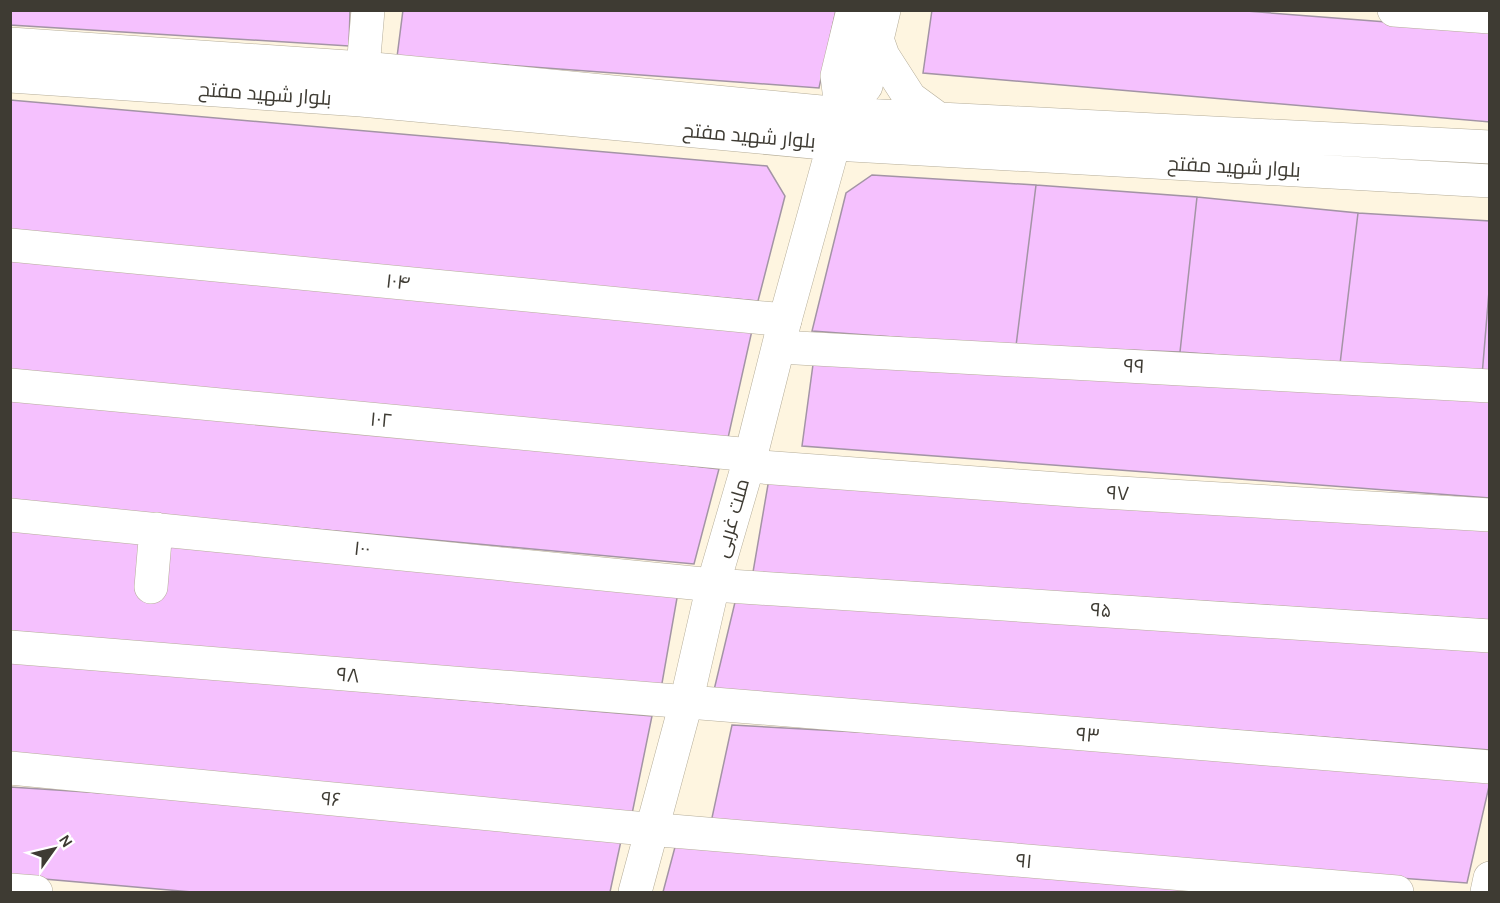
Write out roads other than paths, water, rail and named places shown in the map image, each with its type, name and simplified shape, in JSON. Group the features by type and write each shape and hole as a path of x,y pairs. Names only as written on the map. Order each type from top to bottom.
{"street":[{"path":"363,69 368,10"},
{"path":"838,129 837,76 853,10"},
{"path":"1394,10 1490,17"},
{"path":"838,129 866,86 881,25"},
{"path":"881,25 883,56 910,98 940,120"},
{"name":"بلوار شهید مفتح","path":"10,44 363,69 838,129 940,120 1490,147"},
{"path":"210,58 210,90"},
{"name":"بلوار شهید مفتح","path":"10,76 838,129 1490,181"},
{"name":"ملت غربی","path":"635,892 686,703 713,585 749,461 838,129"},
{"name":"۱۰۴","path":"10,245 782,333"},
{"name":"۹۹","path":"782,333 1490,386"},
{"name":"۱۰۲","path":"10,385 749,461"},
{"name":"۹۷","path":"749,461 1086,491 1490,515"},
{"name":"۱۰۰","path":"10,515 713,585"},
{"path":"151,587 156,529"},
{"name":"۹۵","path":"713,585 1490,636"},
{"name":"۹۸","path":"10,647 686,703"},
{"name":"۹۳","path":"686,703 1490,767"},
{"name":"۹۶","path":"10,768 652,829"},
{"name":"۹۱","path":"652,829 1397,892"},
{"path":"1486,892 1490,878"},
{"path":"10,890 36,892"}]}
